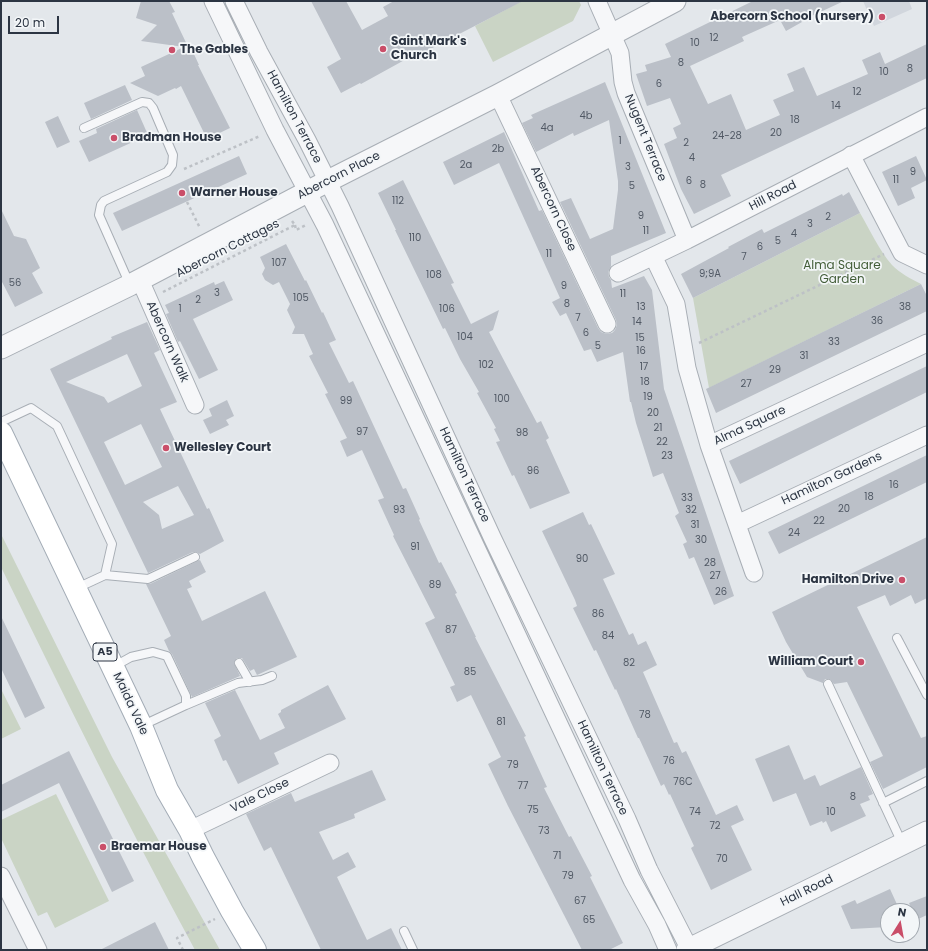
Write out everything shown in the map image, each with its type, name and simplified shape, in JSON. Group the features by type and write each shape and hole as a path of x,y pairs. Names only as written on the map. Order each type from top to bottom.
{"main road":[{"name":"Maida Vale","path":"3,443 141,726 168,790 232,911 255,950"}],"street":[{"name":"Hamilton Terrace","path":"213,1 275,130 309,192 617,823 649,870 689,950"},
{"name":"Hamilton Terrace","path":"234,1 258,52 328,181 492,537 617,823 632,880 657,925 668,950"},
{"name":"Nugent Terrace","path":"597,1 620,53 623,82 626,92 687,240"},
{"name":"Abercorn Place","path":"1,348 135,283 328,181 498,95 674,1"},
{"name":"Abercorn Close","path":"498,95 607,324"},
{"name":"Hill Road","path":"618,273 687,240 927,117"},
{"path":"852,155 902,252 927,265"},
{"name":"Alma Square","path":"655,256 655,260 676,304 687,368 709,445 927,343"},
{"name":"Abercorn Walk","path":"135,283 148,300 196,405"},
{"name":"Hamilton Gardens","path":"737,524 927,435"},
{"path":"709,445 754,573"},
{"name":"Vale Close","path":"190,830 330,762"},
{"name":"Hall Road","path":"689,950 927,832"},
{"path":"1,876 38,950"}],"lane":[{"path":"84,128 142,102 149,103 153,108 173,155 172,164 167,172 104,201 101,205 99,215 135,283"},
{"path":"1,422 31,408 57,426 112,544 105,575"},
{"path":"75,589 105,575 148,579 195,557"},
{"path":"898,638 927,695"},
{"path":"112,667 132,657 153,652 167,656 186,696 186,705"},
{"path":"239,664 250,682"},
{"path":"141,726 238,683 262,680 272,676"},
{"path":"828,684 902,844"},
{"path":"883,803 927,781"},
{"path":"404,931 413,950"}],"path":[{"path":"180,171 275,130"},
{"path":"187,202 208,245"},
{"name":"Abercorn Cottages","path":"148,300 295,226 284,205"},
{"path":"700,343 884,254"},
{"path":"183,950 177,938 232,911"}],"shaded area":[{"name":"Abercorn School (nursery)","path":"863,1 909,1 912,9 874,26"}],"green space":[{"path":"522,1 579,1 581,5 573,21 493,62 475,26"},
{"name":"Alma Square Garden","path":"860,213 892,265 902,273 921,284 709,388 693,298"},
{"path":"1,534 112,757 220,950 195,950 170,903 96,760 1,567"},
{"path":"1,689 21,729 1,739"},
{"path":"56,794 109,901 55,928 47,912 38,916 1,838 1,820"}],"building":[{"name":"The Gables","path":"141,1 169,1 175,12 172,13 191,53 193,52 230,128 207,139 181,86 158,96 130,83 145,76 141,67 184,47 141,41 157,25 136,18"},
{"name":"Saint Mark's Church","path":"311,1 346,1 362,30 388,16 383,7 394,1 523,1 411,59 410,57 361,84 360,83 341,93 327,67 341,59"},
{"path":"753,1 844,1 801,21 802,22 786,31 780,20 742,37 744,41 690,66 708,104 731,94 746,130 780,115 773,100 794,91 787,74 804,67 817,96 868,74 862,60 880,52 885,64 927,44 927,78 721,175 731,196 694,214 681,189 664,144 677,138 673,128 681,124 670,98 647,106 636,74 647,71 645,65 671,57 665,44"},
{"path":"605,82 666,233 611,256 611,266 608,272 609,277 612,288 644,276 652,290 664,389 734,596 714,605 694,557 689,559 683,544 687,542 675,516 679,513 663,473 653,477 630,402 623,352 597,362 591,349 584,351 566,313 560,316 552,302 560,298 499,163 454,185 443,162 504,132 539,211 542,210 598,328 601,332 606,334 612,333 617,325 616,320 560,202 571,198 590,239 613,229 618,181 609,120 574,136 573,133 536,152 522,123 533,118 531,115"},
{"path":"125,85 132,100 91,119 84,103"},
{"name":"Bradman House","path":"137,110 148,135 89,162 79,141 97,133 96,129"},
{"path":"58,116 70,142 57,148 45,122"},
{"name":"Warner House","path":"239,156 247,174 122,231 113,213"},
{"path":"916,156 927,180 911,188 915,198 898,206 882,172"},
{"path":"403,180 454,283 451,284 471,324 499,310 493,330 489,332 537,423 541,421 549,438 546,440 570,493 530,509 514,475 512,476 496,442 500,441 494,429 496,428 477,393 479,392 460,359 445,328 443,329 378,193"},
{"path":"849,192 860,213 693,298 681,274 762,229 764,233 842,194 843,196"},
{"path":"1,209 14,236 26,239 40,268 32,273 43,293 15,307 1,280"},
{"path":"286,244 322,313 323,312 336,340 329,343 349,383 353,381 403,489 406,488 439,563 441,562 457,593 455,594 475,637 526,736 524,737 547,787 544,788 569,837 571,836 592,876 590,877 623,943 609,950 582,950 488,764 501,757 471,695 457,702 450,687 455,685 425,623 435,618 393,536 394,535 378,500 384,498 362,450 347,457 340,441 347,438 325,394 328,393 309,356 313,354 304,334 292,334 295,327 287,310 290,304 279,282 273,285 265,280 262,274 265,268 260,257"},
{"path":"224,281 233,300 193,319 218,370 199,379 180,341 178,342 166,314 169,313 165,305 214,282 215,285"},
{"path":"921,284 927,296 927,311 716,413 706,389"},
{"name":"Wellesley Court","path":"147,322 160,350 154,353 177,402 160,409 207,509 209,508 224,541 200,554 193,552 148,573 50,369 112,339 111,337","holes":["127,354 142,386 108,403 104,397 66,382","141,424 162,467 125,485 104,442","178,486 194,515 162,529 159,515 143,502"]},
{"path":"927,366 927,392 740,484 729,461"},
{"path":"227,400 234,416 226,420 229,425 210,434 203,420 212,416 209,409"},
{"path":"927,455 927,482 779,554 768,532"},
{"path":"583,512 589,525 591,524 615,574 603,579 629,635 633,633 638,645 646,641 657,665 643,672 674,743 677,742 682,753 686,751 716,815 737,805 744,820 731,826 752,870 711,890 691,848 694,846 670,794 669,795 664,784 661,786 616,689 615,690 596,650 594,651 573,608 577,606 575,600 542,531"},
{"name":"William Court","path":"927,537 927,598 915,604 911,595 890,606 885,595 857,607 921,738 927,736 927,767 883,789 870,762 883,756 847,682 834,684 831,680 825,679 823,683 807,677 786,642 772,612"},
{"path":"200,560 206,572 189,581 192,587 187,589 202,621 265,591 297,657 257,675 254,669 250,671 242,658 237,658 234,663 240,676 192,697 164,640 171,636 146,584 150,584"},
{"path":"1,616 45,708 25,718 1,668"},
{"path":"328,685 346,719 274,753 279,764 238,784 226,760 223,761 214,740 221,736 205,703 235,690 260,740 285,728 278,714 281,710"},
{"path":"789,745 804,780 815,775 820,786 861,767 873,794 868,796 870,800 860,804 866,816 831,832 826,821 810,826 796,793 773,802 755,759"},
{"name":"Braemar House","path":"69,751 134,881 112,892 59,783 1,812 1,785"},
{"path":"372,770 386,800 354,814 355,818 319,832 333,860 348,852 356,867 337,877 367,940 391,928 402,950 321,950 271,847 264,851 246,814 291,793 295,802"},
{"path":"890,889 896,903 880,903 880,927 851,929 841,906 855,900 857,904"},
{"path":"927,896 927,915 920,918 920,903 909,903"},
{"path":"155,922 169,950 100,950"}],"place":[{"name":"Abercorn School (nursery)","path":"882,17"},
{"name":"Saint Mark's Church","path":"383,49"},
{"name":"The Gables","path":"172,50"},
{"name":"Bradman House","path":"114,138"},
{"name":"Warner House","path":"182,193"},
{"name":"Wellesley Court","path":"166,448"},
{"name":"Hamilton Drive","path":"902,580"},
{"name":"William Court","path":"861,662"},
{"name":"Braemar House","path":"103,847"}]}
